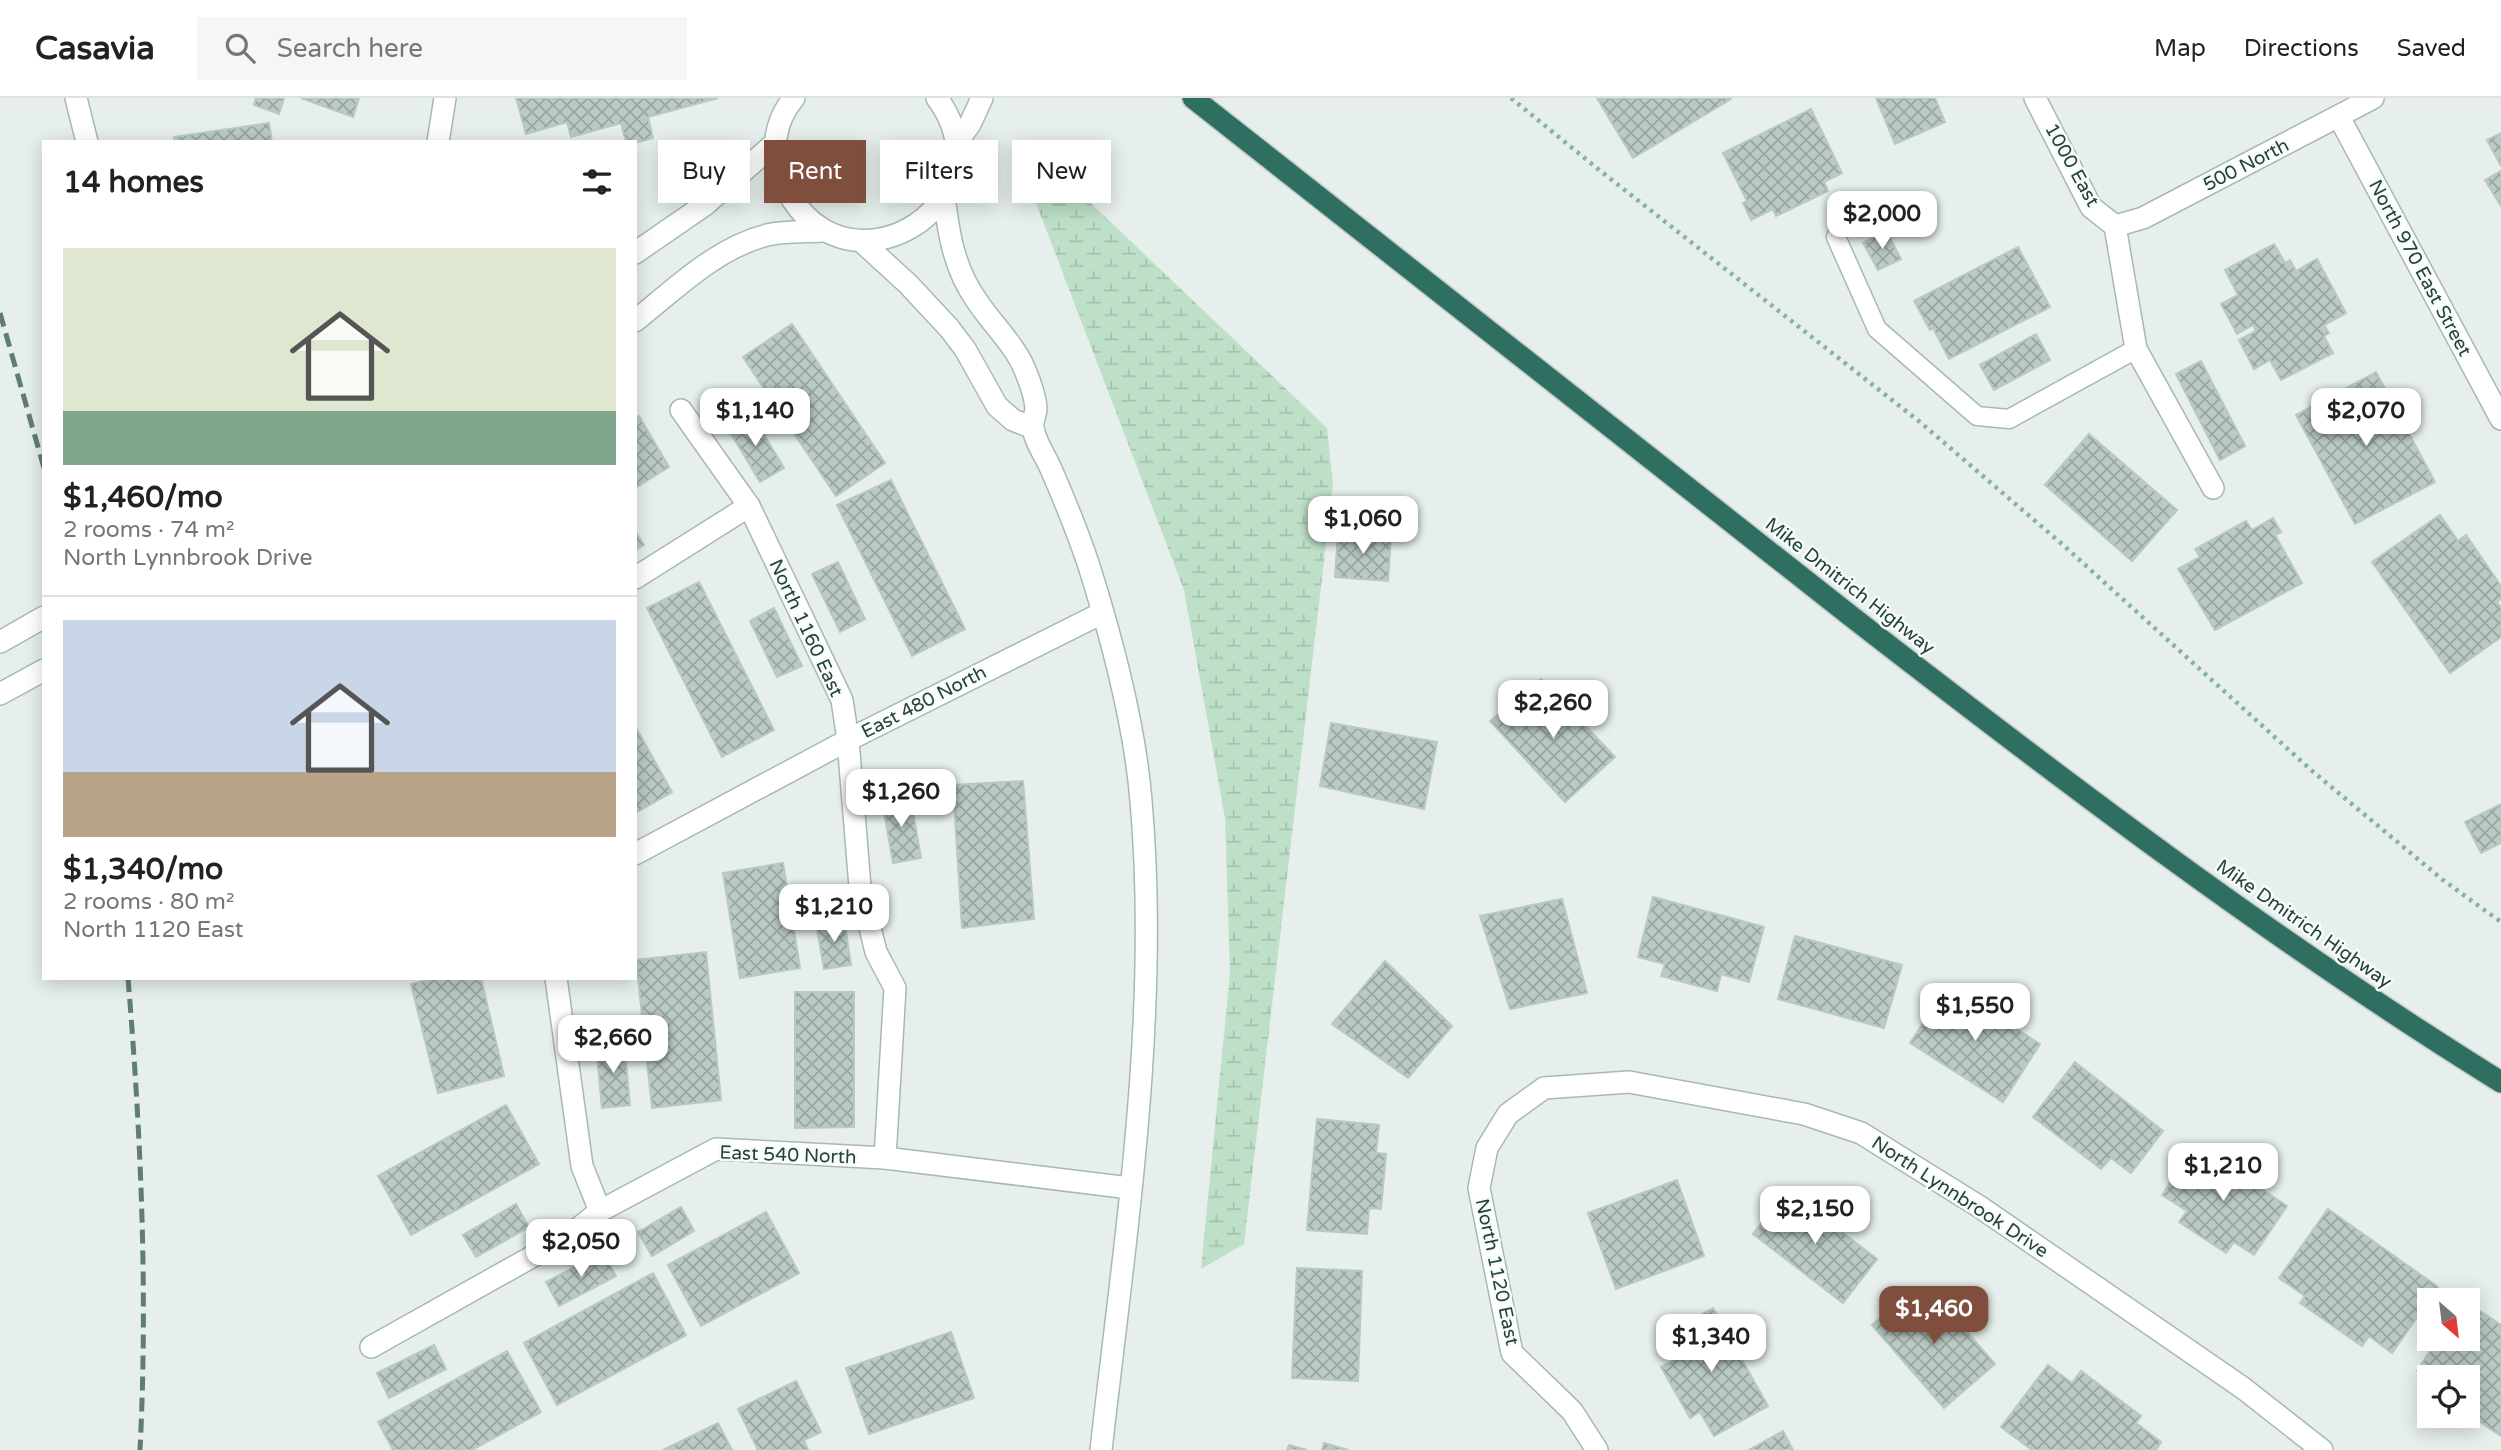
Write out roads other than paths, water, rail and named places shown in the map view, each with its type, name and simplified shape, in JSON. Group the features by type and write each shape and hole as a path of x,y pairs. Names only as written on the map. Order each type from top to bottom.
{"highway":[{"name":"Mike Dmitrich Highway","path":"1193,98 1955,697 2180,865 2416,1029 2501,1082"}],"street":[{"path":"76,98 86,140"},
{"path":"439,140 445,98"},
{"path":"775,140 780,124 794,98"},
{"path":"937,98 950,116 956,140"},
{"path":"958,140 970,124 982,98"},
{"name":"1000 East","path":"2035,98 2091,207 2115,226"},
{"name":"500 North","path":"2115,226 2143,218 2374,98"},
{"name":"North 970 East Street","path":"2339,117 2501,419"},
{"path":"637,252 706,204 764,153"},
{"path":"794,203 822,230 846,239 861,241 896,236 923,221 939,203"},
{"path":"945,203 951,246 967,285 1024,367 1033,390 1036,409 1033,428 1069,509 1089,566 1126,705 1142,800 1145,884 1142,1080 1101,1450"},
{"path":"2115,226 2136,349 2213,488"},
{"path":"637,319 697,272 734,248 767,236 822,230"},
{"path":"861,241 908,284 949,328 965,349 997,406 1013,421 1033,428"},
{"name":"North 1160 East","path":"681,410 749,506 842,700 848,740 860,887 876,952 895,988 885,1158"},
{"path":"637,577 749,506"},
{"name":"East 480 North","path":"637,853 848,740 1102,613"},
{"path":"0,642 42,618"},
{"path":"0,694 42,671"},
{"path":"556,980 582,1166 600,1211"},
{"name":"North Lynnbrook Drive","path":"1544,1088 1629,1082 1804,1114 1861,1133 1992,1214 2244,1388 2322,1450"},
{"name":"North 1120 East","path":"1544,1088 1508,1114 1488,1148 1479,1188 1512,1353 1572,1411 1597,1450"},
{"name":"East 540 North","path":"371,1347 569,1236 600,1211 716,1149 885,1158 1130,1188"}],"lane":[{"path":"1836,237 1877,329 1977,416 2009,419 2136,349"}],"railway":[{"path":"0,313 42,461"},
{"path":"128,980 142,1214 140,1450"}]}
